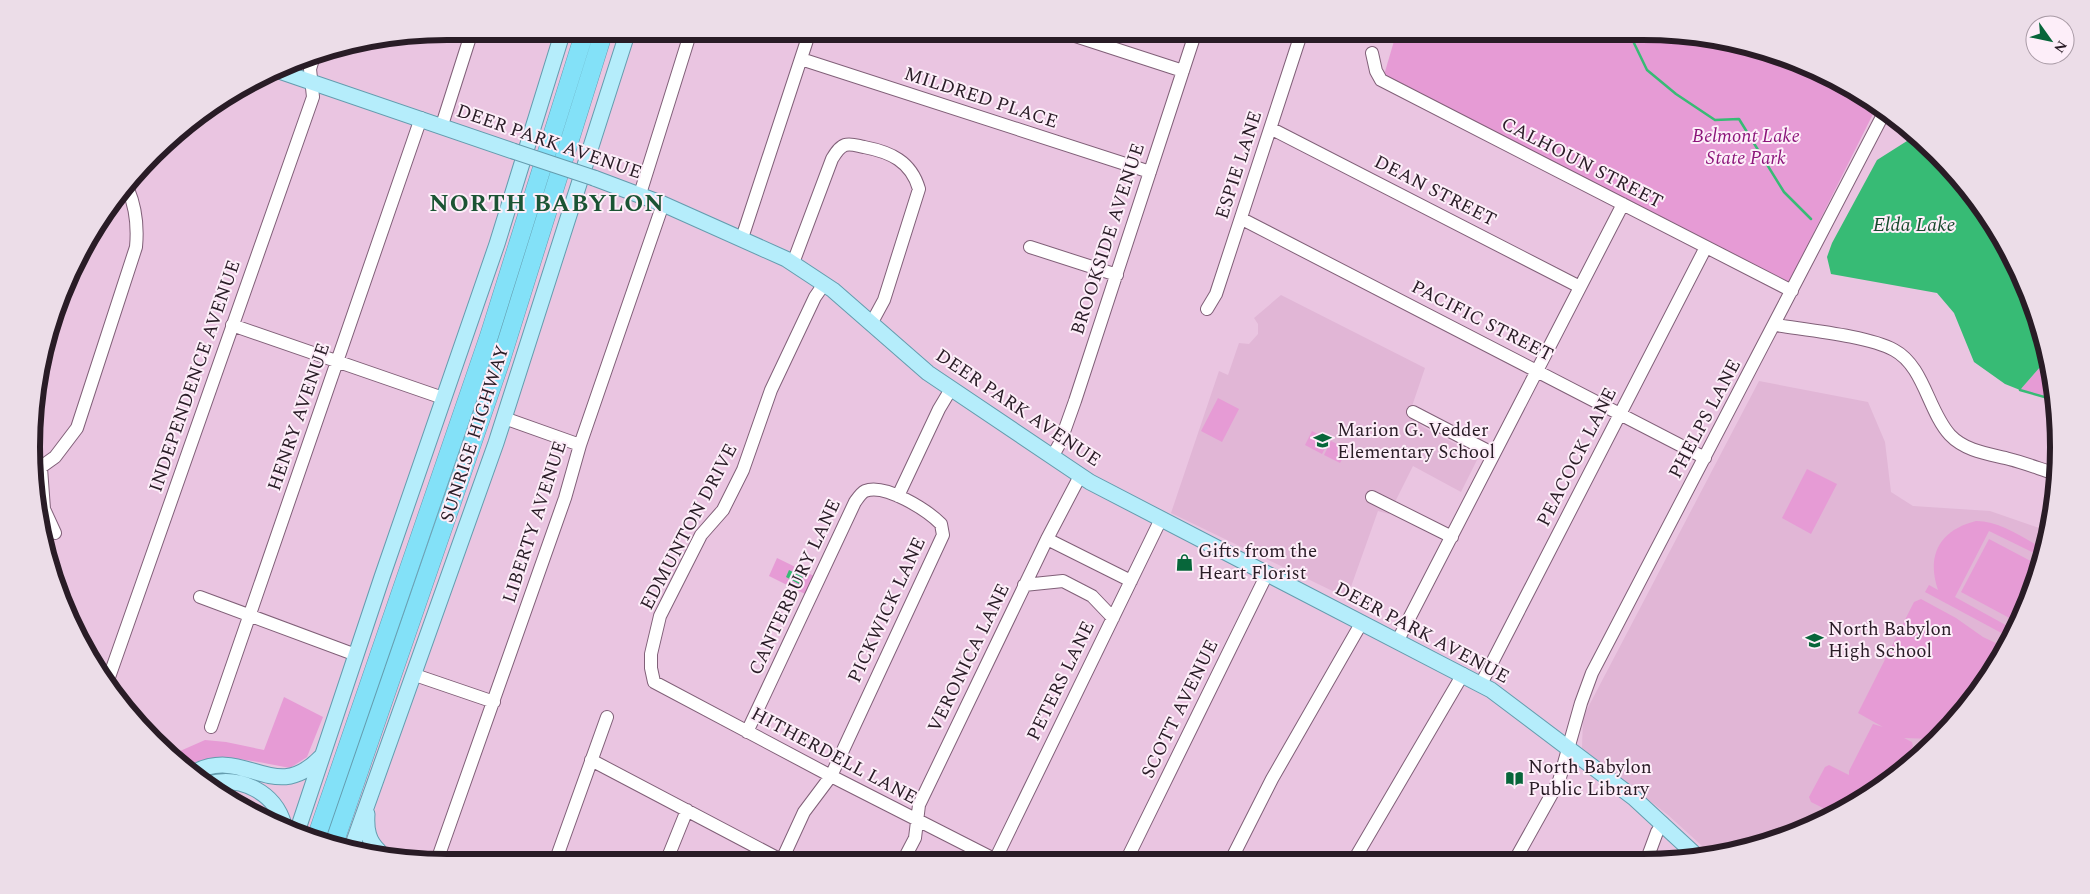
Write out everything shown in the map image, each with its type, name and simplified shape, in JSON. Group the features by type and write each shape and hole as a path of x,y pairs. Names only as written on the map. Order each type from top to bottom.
{"highway":[{"name":"SUNRISE HIGHWAY","path":"318,833 492,326 582,40"},
{"name":"SUNRISE HIGHWAY","path":"336,838 506,345 601,40"}],"main road":[{"path":"300,826 443,398 502,230 560,40"},
{"name":"SUNRISE HIGHWAY","path":"354,843 415,675 504,418 625,40"},
{"name":"DEER PARK AVENUE","path":"286,73 640,194 742,238 793,263 824,284 913,361 951,389 1080,476 1481,684 1519,709 1570,748 1663,822 1693,851"},
{"path":"200,771 209,767 231,765 276,778 288,778 303,773 324,754"},
{"path":"217,783 228,781 254,788 275,806 281,818"},
{"path":"368,801 367,830 375,847"}],"street":[{"path":"442,126 469,40"},
{"path":"640,194 688,40"},
{"path":"742,238 807,40"},
{"path":"1088,40 1183,71"},
{"name":"BROOKSIDE AVENUE","path":"1052,457 1060,442 1117,276 1193,40"},
{"name":"ESPIE LANE","path":"1207,309 1216,294 1242,219 1299,40"},
{"name":"CALHOUN STREET","path":"1372,53 1376,72 1381,80 1792,291"},
{"name":"MILDRED PLACE","path":"801,59 1150,172"},
{"name":"INDEPENDENCE AVENUE","path":"110,674 313,97 310,69 312,64"},
{"name":"HENRY AVENUE","path":"211,727 421,118"},
{"name":"PHELPS LANE","path":"1518,854 1556,789 1570,748 1581,702 1592,673 1776,325 1882,118"},
{"name":"DEAN STREET","path":"1272,129 1580,287"},
{"path":"793,263 832,158 840,148 853,145 894,155 907,168 917,182 919,189 884,300 871,324"},
{"path":"41,467 68,442 77,428 136,247 138,228 134,204 129,193"},
{"name":"LIBERTY AVENUE","path":"440,852 565,498 580,444 663,204"},
{"path":"1398,640 1623,204"},
{"name":"PACIFIC STREET","path":"1242,219 1705,458"},
{"path":"1030,247 1117,276"},
{"name":"PEACOCK LANE","path":"1481,684 1706,247"},
{"name":"EDMUNTON DRIVE","path":"654,682 651,654 660,616 701,535 723,510 731,495 748,459 773,385 824,284"},
{"path":"232,325 339,360 443,398"},
{"path":"1776,325 1877,343 1896,351 1909,363 1940,424 1951,437 1981,452 2049,472"},
{"path":"898,496 951,389"},
{"path":"1413,412 1494,454"},
{"path":"504,418 580,444"},
{"name":"VERONICA LANE","path":"907,854 915,838 919,805 1046,539 1080,476"},
{"name":"CANTERBURY LANE","path":"747,732 855,502 863,491 874,488 898,496"},
{"name":"PICKWICK LANE","path":"784,854 804,812 831,776 943,535 941,524 933,516 898,496"},
{"path":"1372,498 1452,537"},
{"path":"45,510 55,533"},
{"name":"PETERS LANE","path":"1000,854 1161,519"},
{"path":"1046,539 1131,582"},
{"name":"SCOTT AVENUE","path":"1129,854 1267,574"},
{"path":"1024,585 1063,581 1092,596 1113,618"},
{"path":"200,597 356,655"},
{"path":"1234,854 1272,779 1362,622"},
{"path":"1357,854 1462,674"},
{"path":"415,675 494,702"},
{"name":"HITHERDELL LANE","path":"654,682 831,776 985,854"},
{"path":"558,854 607,717"},
{"path":"591,760 768,854"},
{"path":"669,854 687,810"},
{"path":"1649,854 1663,822"}],"shaded area":[{"name":"Marion G. Vedder Elementary School","path":"1281,295 1425,368 1409,415 1423,427 1479,456 1461,492 1413,466 1389,514 1378,511 1347,598 1171,513 1219,371 1228,375 1239,343 1249,344 1258,334 1258,324 1254,318"},
{"name":"North Babylon High School","path":"1759,381 1868,402 1885,442 1891,492 1913,506 1990,511 2041,529 2036,552 2019,603 1995,651 1966,695 1931,735 1891,770 1846,799 1799,823 1748,840 1706,849 1668,815 1582,748 1583,717"}],"green space":[{"name":"Belmont Lake State Park","path":"1394,40 1670,41 1722,48 1774,62 1823,82 1874,112 1789,282 1384,75"},
{"path":"2041,366 2047,399 2020,390"},
{"path":"1218,398 1239,409 1222,442 1201,431"},
{"path":"1312,431 1329,440 1322,454 1305,445"},
{"path":"1331,441 1348,449 1340,463 1324,455"},
{"path":"1807,469 1837,484 1811,534 1782,518"},
{"path":"1976,521 1994,524 2020,535 2038,545 2035,554 1989,531 1955,597 2008,626 2004,634 1925,592 1929,585 1938,590 1934,566 1935,555 1939,546 1953,531"},
{"path":"1989,539 2033,562 2012,619 1961,592"},
{"path":"777,558 814,576 805,594 769,576"},
{"path":"1921,599 1999,644 1966,695 1931,735 1927,739 1904,738 1912,742 1913,746 1908,756 1869,785 1827,810 1811,802 1809,797 1825,767 1829,765 1849,775 1849,771 1873,724 1883,727 1858,713 1914,602"},
{"path":"284,697 323,717 307,757 290,768 222,758 192,764 178,752 205,740 226,742 264,750"}],"water":[{"name":"Elda Lake","path":"1907,141 1911,141 1949,179 1981,221 2008,267 2019,291 2036,342 2041,366 2020,390 2005,384 1974,362 1954,313 1937,293 1831,274 1827,257 1832,243 1877,160"},
{"path":"789,570 803,577 799,584 786,577"}],"waterway":[{"path":"1631,40 1647,70 1676,94 1715,120 1739,119 1784,192 1811,219"},
{"path":"2020,387 2020,390 2047,398"}],"place":[{"name":"Marion G. Vedder Elementary School","path":"1323,441"},
{"name":"Gifts from the Heart Florist","path":"1184,562"},
{"name":"North Babylon High School","path":"1814,640"},
{"name":"North Babylon Public Library","path":"1514,778"}],"district":[{"name":"NORTH BABYLON","path":"547,204"}]}
